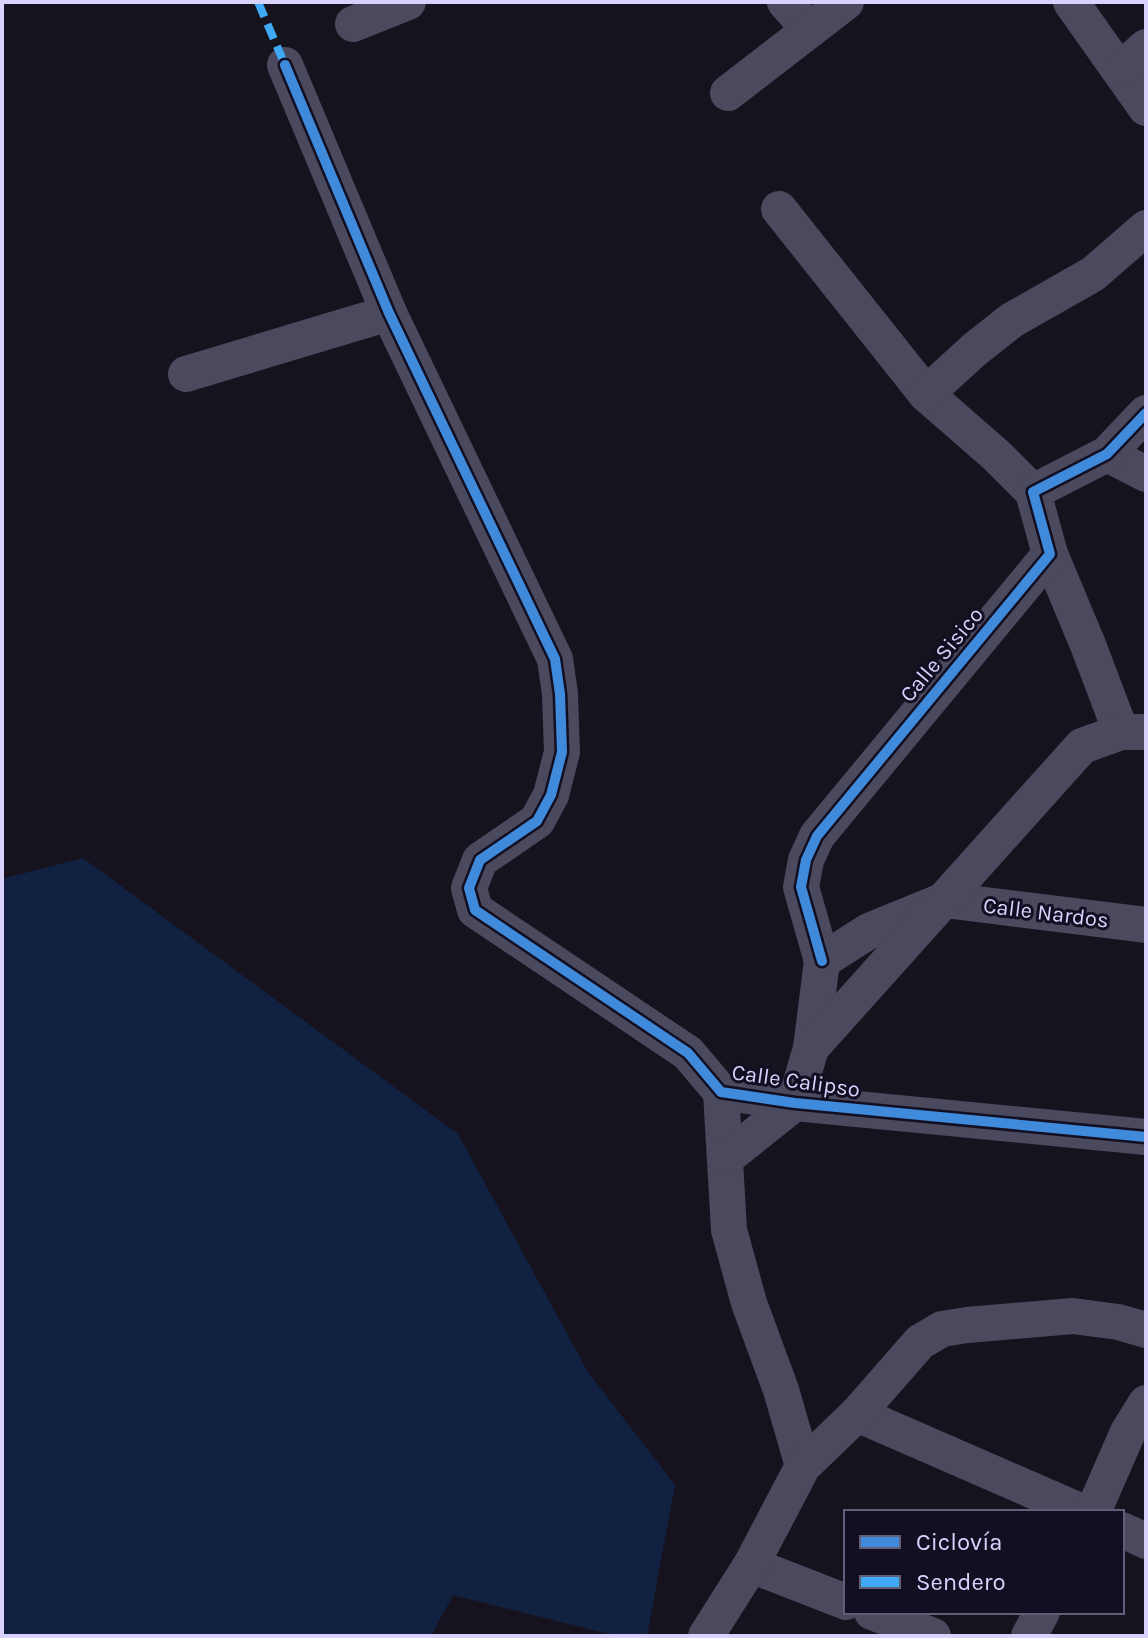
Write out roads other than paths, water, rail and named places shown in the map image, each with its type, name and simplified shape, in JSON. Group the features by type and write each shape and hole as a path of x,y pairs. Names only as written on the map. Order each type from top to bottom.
{"street":[{"path":"353,24 408,2"},
{"path":"785,2 809,29"},
{"path":"728,93 846,2"},
{"path":"1071,2 1133,59 1146,108"},
{"path":"186,374 389,313 285,65"},
{"path":"779,209 926,394 1033,492 1050,554 1088,645 1133,732 1082,746 811,1048"},
{"path":"926,394 1012,320 1093,274 1146,228"},
{"name":"Calle Calipso","path":"389,313 555,659 562,752 551,795 537,821 480,860 469,888 475,910 688,1053 721,1092 795,1103 1146,1137"},
{"path":"1033,492 1107,454 1146,413"},
{"path":"1107,454 1146,474"},
{"name":"Calle Sisico","path":"822,961 801,887 806,860 817,836 1050,554"},
{"path":"726,1158 795,1103 811,1048 822,961 869,931 945,900"},
{"name":"Calle Nardos","path":"945,900 1146,925"},
{"path":"721,1092 729,1230 749,1303 781,1390 803,1466"},
{"path":"706,1636 751,1565 803,1466 857,1414 920,1342 942,1329 1073,1316 1118,1322 1146,1330"},
{"path":"1094,1510 1128,1432 1146,1403"},
{"path":"857,1414 1077,1510"},
{"path":"1124,1531 1146,1541"},
{"path":"751,1565 844,1601"},
{"path":"877,1614 933,1636"},
{"path":"1029,1636 1041,1614"}],"water":[{"path":"83,858 458,1134 588,1372 675,1485 647,1636 617,1636 453,1595 431,1636 2,1636 2,879"}]}
